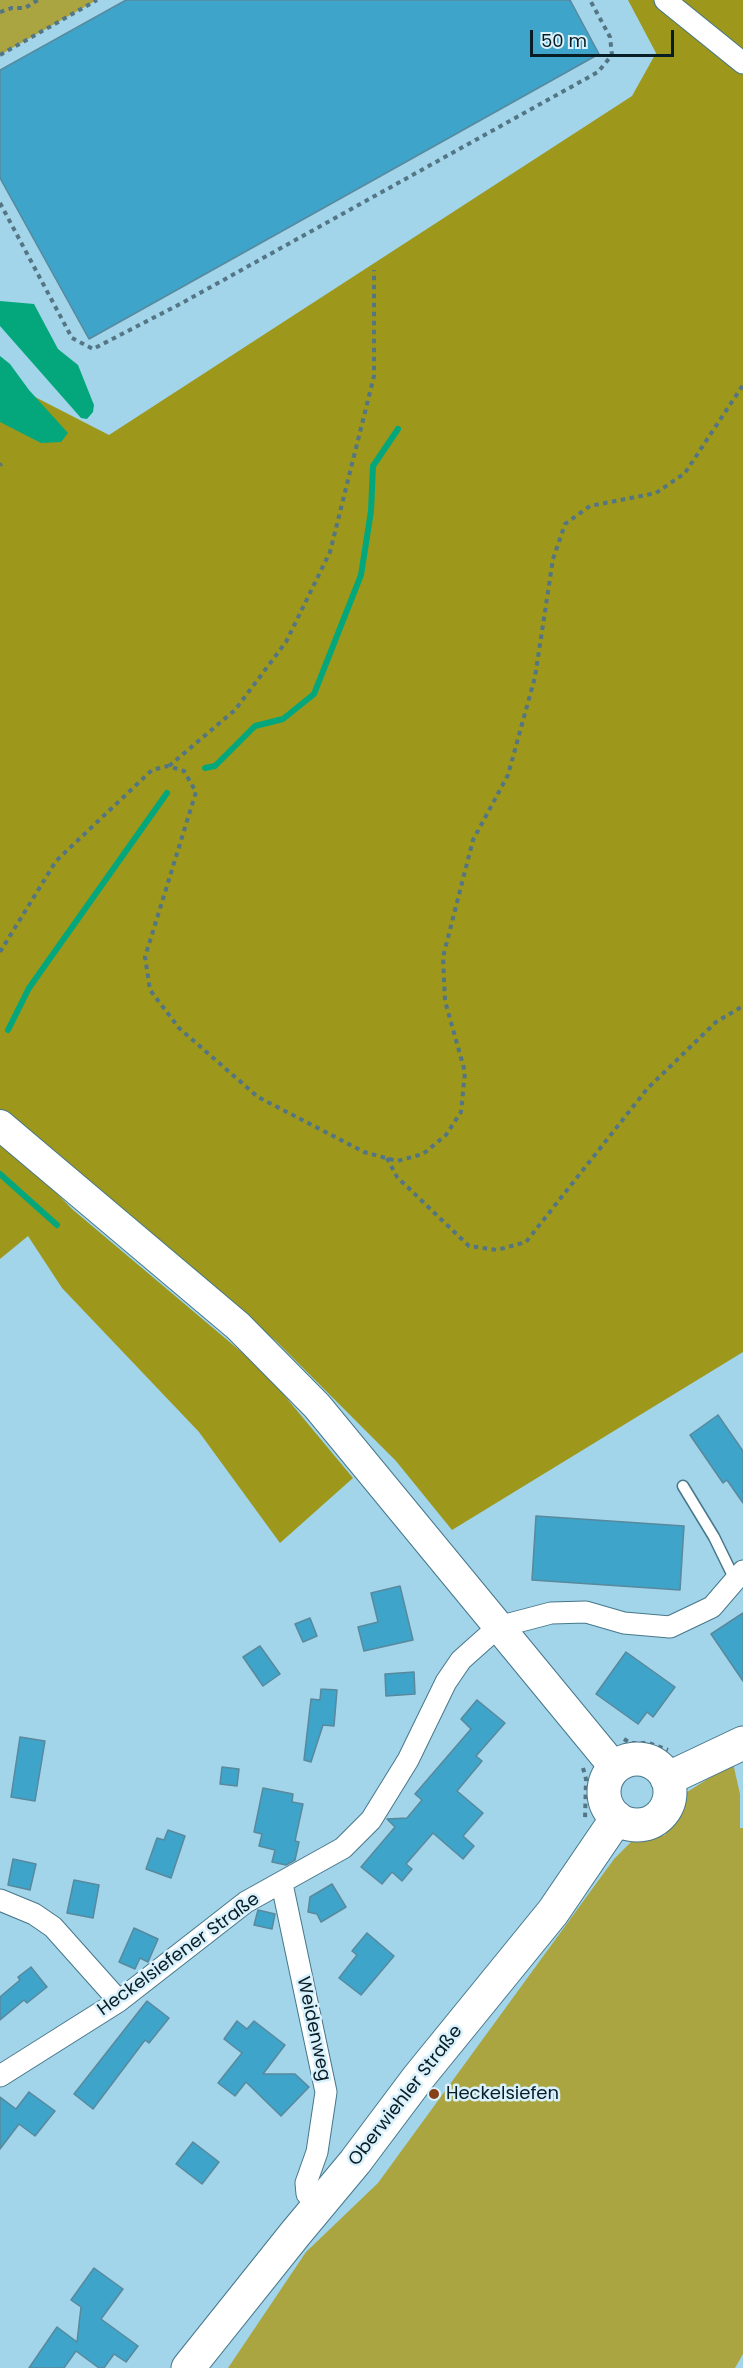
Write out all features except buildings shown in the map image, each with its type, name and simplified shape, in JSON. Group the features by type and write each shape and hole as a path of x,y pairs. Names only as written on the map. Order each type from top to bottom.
{"main road":[{"path":"0,1125 238,1326 317,1406 615,1768"},
{"path":"667,1779 743,1743"},
{"path":"631,1760 652,1763 667,1779 669,1800 657,1818 648,1823 627,1824 610,1811 605,1801 606,1780 615,1768 631,1760"},
{"name":"Oberwiehler Straße","path":"188,2368 553,1912 617,1818"}],"street":[{"path":"666,0 743,63"},
{"path":"498,1628 551,1612 586,1612 624,1623 670,1627 712,1607 739,1575"},
{"name":"Heckelsiefener Straße","path":"0,2076 119,2001 246,1902 343,1848 371,1820 408,1760 451,1674 461,1660 498,1628"},
{"name":"Weidenweg","path":"282,1884 326,2092 317,2152 306,2183 308,2194 319,2205"},
{"path":"0,1900 33,1914 53,1927 119,2001"}],"lane":[{"path":"682,1486 739,1575"}],"path":[{"path":"11,0 12,8"},
{"path":"0,12 12,8 25,8 38,0"},
{"path":"0,55 97,0"},
{"path":"0,203 72,338 93,349 182,303 598,72 612,55 611,46 610,38 590,0"},
{"path":"0,952 56,861 152,770 168,766 234,710 286,642 330,552 374,376 374,270"},
{"path":"168,766 184,771 196,792 146,957 150,990 179,1028 258,1097 364,1152 397,1161 423,1154 446,1135 461,1112 465,1072 445,1001 443,957 473,840 508,775 535,677 553,559 566,525 590,506 656,493 684,473 743,385"},
{"path":"387,1158 398,1177 469,1246 497,1250 526,1242 647,1089 716,1022 743,1006"}],"shaded area":[{"path":"0,0 97,0 0,55"},
{"path":"628,0 743,0 743,1352 452,1530 396,1461 276,1341 13,1132 0,1113 0,379 109,435 632,96 656,53"},
{"path":"0,301 34,304 58,349 78,365 94,405 93,412 87,419 81,418 0,326"},
{"path":"0,356 10,364 29,390 68,433 61,442 41,443 0,422"},
{"path":"0,1135 72,1209 264,1371 353,1478 280,1543 199,1432 62,1288 28,1236 0,1259"},
{"path":"733,1763 740,1794 740,1828 743,1828 743,2354 735,2368 228,2368 306,2252 378,2183 614,1859 632,1841 665,1835 684,1794"}],"waterway":[{"path":"205,768 215,766 255,726 283,719 314,694 361,575 371,511 373,466 398,429"},
{"path":"8,1030 29,988 167,793"},
{"path":"0,1174 57,1225"}],"place":[{"name":"Heckelsiefen","path":"434,2094"}]}
